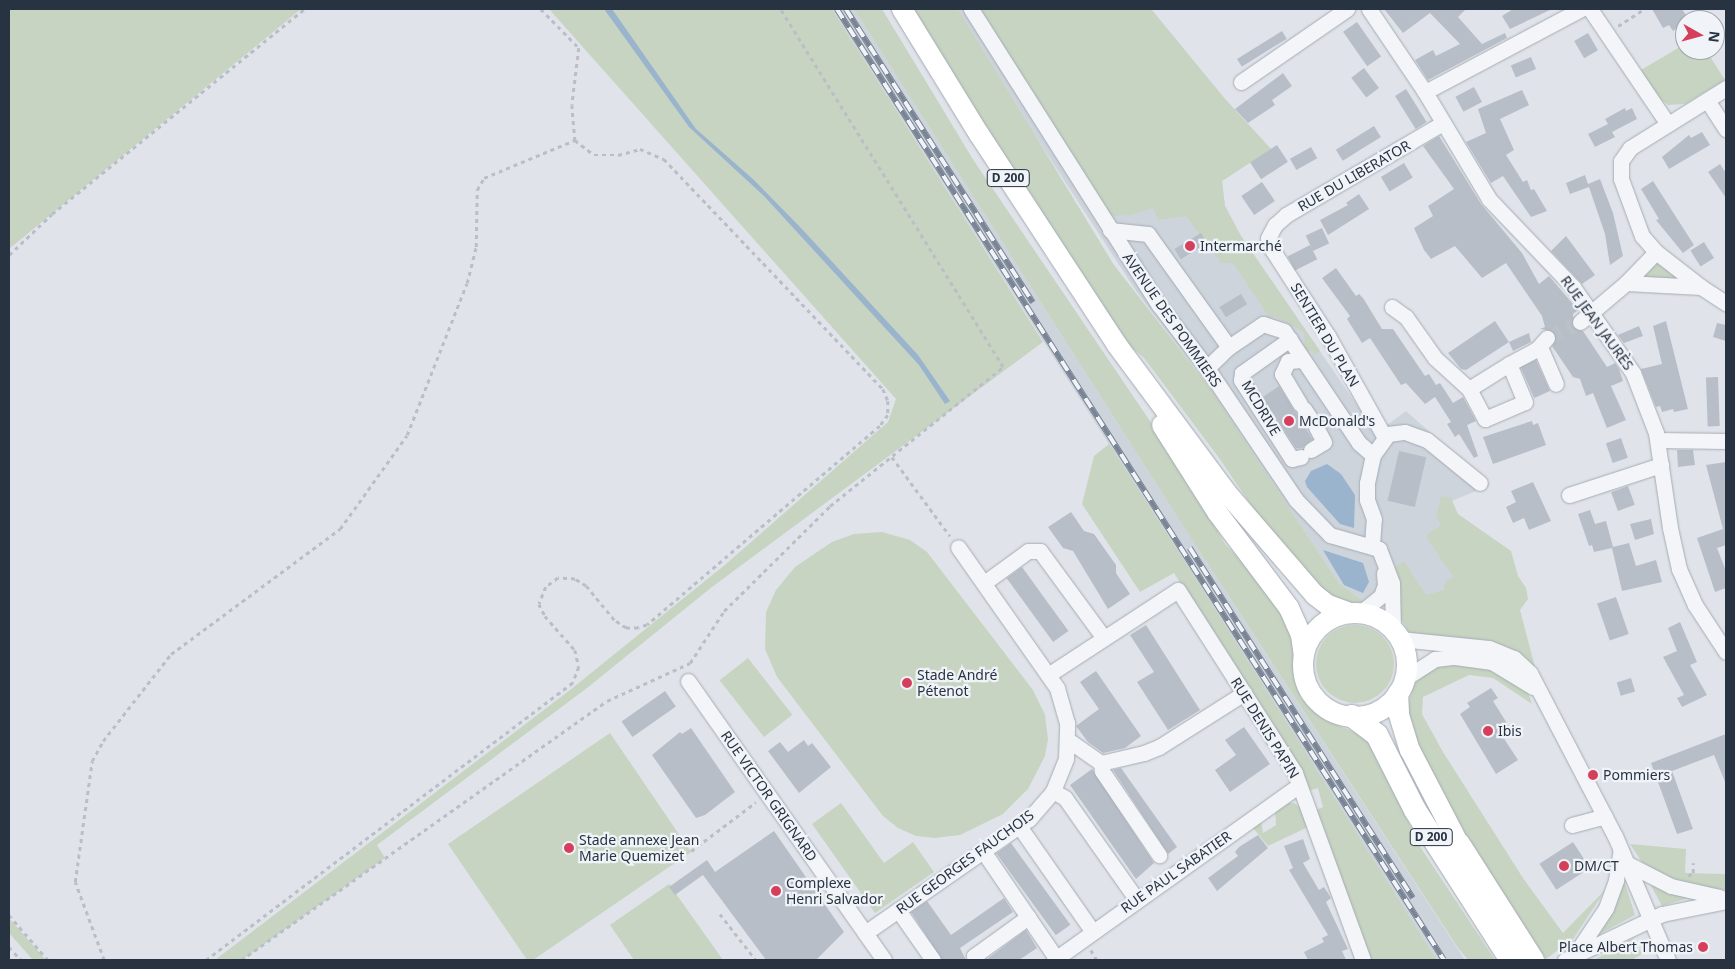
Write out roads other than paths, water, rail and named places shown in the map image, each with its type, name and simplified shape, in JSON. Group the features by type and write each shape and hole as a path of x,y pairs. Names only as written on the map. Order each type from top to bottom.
{"highway":[{"name":"D 200","path":"1352,716 1377,735 1414,810 1512,960"},
{"name":"D 200","path":"1459,844 1533,960"}],"main road":[{"name":"D 200","path":"902,9 974,126 1117,345 1226,492 1301,582 1328,605 1355,613"},
{"name":"D 200","path":"1117,345 1146,399 1198,483 1289,608 1301,635 1304,656"},
{"path":"1355,613 1378,618 1396,634 1406,659 1401,686 1378,711 1352,716 1333,712 1317,700 1306,683 1304,656 1308,643 1320,627 1331,619 1355,613"},
{"name":"D 200","path":"1401,686 1399,714 1410,750 1459,844"}],"street":[{"name":"AVENUE DES POMMIERS","path":"972,9 1162,310 1207,368 1309,516 1337,538 1372,545"},
{"path":"1241,82 1348,9"},
{"name":"RUE JEAN JAURÈS","path":"1369,9 1425,92 1494,206 1554,265 1593,314 1633,373 1658,440 1679,570 1695,606 1726,652"},
{"path":"1425,92 1581,9"},
{"path":"1590,9 1668,124"},
{"path":"1726,88 1630,148 1620,167 1621,179 1635,223 1656,252 1701,287 1726,303"},
{"path":"1707,100 1726,129"},
{"name":"RUE DU LIBERATOR","path":"1269,234 1286,216 1443,123"},
{"path":"1110,230 1148,234 1228,347"},
{"name":"SENTIER DU PLAN","path":"1269,234 1271,248 1328,336 1384,436"},
{"path":"1580,322 1593,314 1656,252"},
{"path":"1626,283 1701,287"},
{"path":"1392,307 1406,317 1435,358 1469,389 1485,419 1525,402 1509,364"},
{"path":"1207,368 1228,347 1263,324 1279,328 1290,339 1359,443 1373,455"},
{"name":"MCDRIVE","path":"1290,339 1242,373 1241,380 1292,459 1324,442 1282,374 1288,361 1303,360"},
{"path":"1469,389 1544,342 1556,384"},
{"path":"1480,483 1427,440 1399,432 1384,436 1373,455 1367,494 1374,519 1372,545 1379,549 1394,591 1396,634 1498,651 1525,667 1605,816 1652,918 1668,960"},
{"path":"1658,440 1726,441"},
{"path":"1569,495 1661,464"},
{"name":"RUE GEORGES FAUCHOIS","path":"864,933 1019,826 1043,806 1053,791 1064,767 1068,740 1064,705 1048,675 958,547"},
{"path":"984,583 1028,552 1040,551 1104,638 1048,675"},
{"path":"1355,613 1371,607 1384,591 1383,559"},
{"name":"RUE DENIS PAPIN","path":"1104,638 1178,590 1284,754 1300,785 1363,960"},
{"path":"1401,686 1435,659 1476,658 1508,669 1540,693"},
{"name":"RUE VICTOR GRIGNARD","path":"688,681 884,960"},
{"path":"1101,763 1159,747 1244,693"},
{"path":"1068,740 1101,763 1102,771 1159,855"},
{"name":"RUE PAUL SABATIER","path":"1055,959 1300,785"},
{"path":"1053,791 1065,798 1137,900"},
{"path":"1572,825 1605,816"},
{"path":"1019,826 1093,932"},
{"path":"1570,957 1609,900 1621,849"},
{"path":"983,851 1055,959"},
{"path":"1628,864 1671,886 1726,900"},
{"path":"1570,957 1652,918 1688,907 1726,900"},
{"path":"898,910 933,960"},
{"path":"977,960 974,956 1028,917"}],"water":[{"path":"604,9 612,9 696,129 754,180 801,228 918,355 950,401 945,404 919,365 764,196 689,127"},
{"path":"1327,464 1341,474 1355,495 1354,528 1340,524 1307,487 1305,481 1311,471"},
{"path":"1323,550 1363,563 1369,582 1363,593 1344,585"}],"tunnel":[{"path":"1547,338 1580,322"}],"railway":[{"path":"837,9 1444,960"},
{"path":"846,9 1033,302"},
{"path":"1190,548 1413,898"}],"place":[{"name":"Intermarché","path":"1190,246"},
{"name":"McDonald's","path":"1289,421"},
{"name":"Stade André Pétenot","path":"907,683"},
{"name":"Ibis","path":"1488,731"},
{"name":"Pommiers","path":"1593,775"},
{"name":"Stade annexe Jean Marie Quemizet","path":"569,848"},
{"name":"DM/CT","path":"1564,866"},
{"name":"Complexe Henri Salvador","path":"776,891"},
{"name":"Place Albert Thomas","path":"1703,947"}]}
